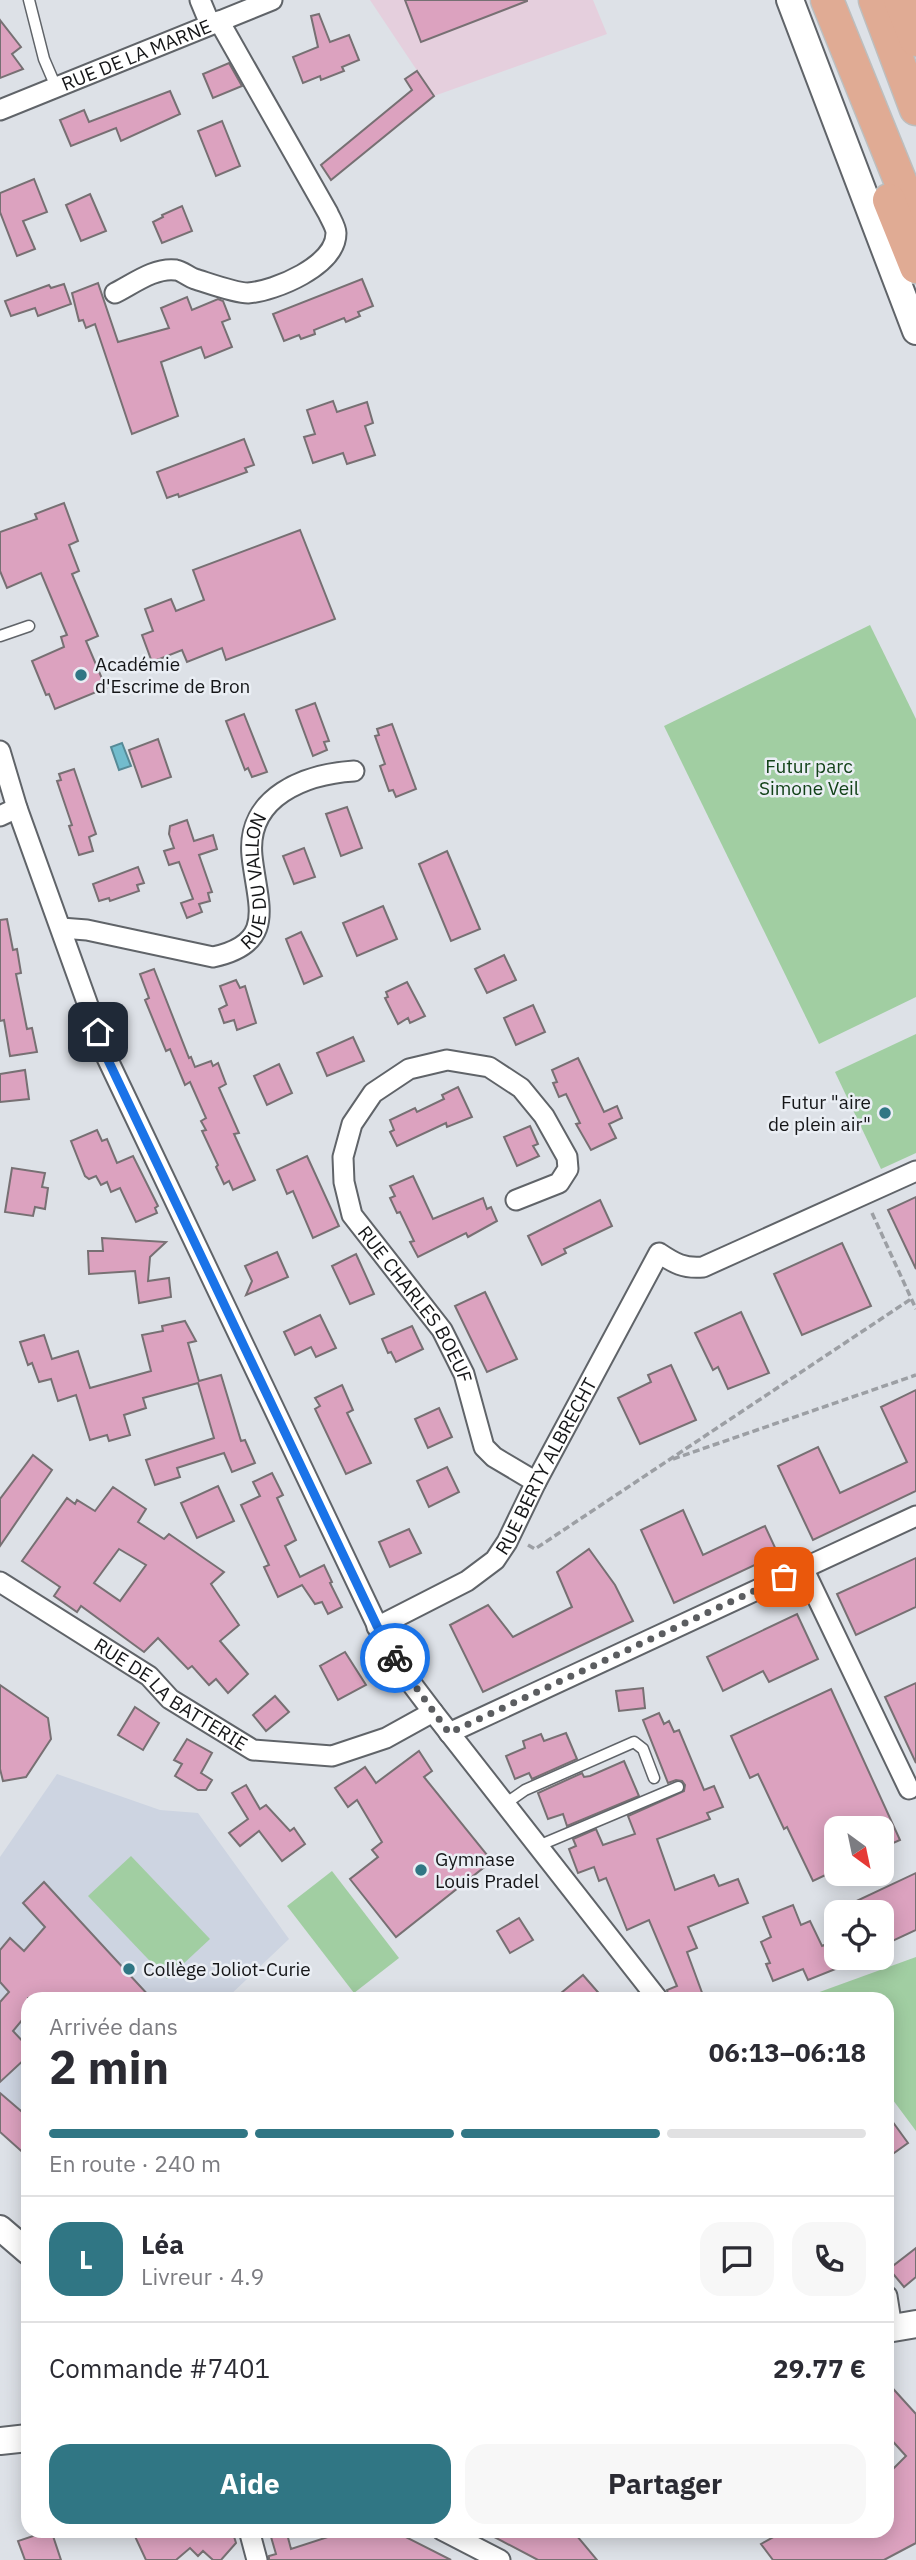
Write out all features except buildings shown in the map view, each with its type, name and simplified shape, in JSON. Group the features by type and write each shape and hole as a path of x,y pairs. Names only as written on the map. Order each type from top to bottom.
{"highway":[{"path":"827,0 916,220"},
{"path":"874,0 916,109"},
{"path":"900,0 916,40"},
{"path":"847,54 879,176 916,267"}],"main road":[{"path":"790,0 916,331"},
{"path":"0,2441 21,2439"}],"street":[{"path":"116,293 156,272 176,270 194,279 246,293 274,287 298,277 318,264 331,249 336,232 328,213 200,0"},
{"name":"RUE DE LA MARNE","path":"0,110 272,0"},
{"path":"0,751 9,812 61,928 107,1058 377,1626 405,1675 652,1992"},
{"name":"RUE DU VALLON","path":"61,928 87,930 212,957 230,953 247,944 259,923 259,892 251,853 255,826 264,807 288,788 329,773 354,771"},
{"name":"RUE CHARLES BOEUF","path":"516,1200 559,1183 568,1169 567,1157 544,1116 521,1088 489,1067 447,1060 409,1069 373,1093 352,1124 343,1157 344,1182 352,1215 442,1330 464,1374 484,1447 494,1457 536,1482"},
{"path":"863,1195 916,1171"},
{"name":"RUE BERTY ALBRECHT","path":"377,1626 481,1572 495,1560 659,1253 675,1264 689,1269 703,1267 863,1195"},
{"path":"449,1733 916,1516"},
{"path":"803,1568 908,1767 911,1793"},
{"name":"RUE DE LA BATTERIE","path":"0,1582 149,1676 170,1699 253,1750 332,1756 386,1738 433,1712"},
{"path":"0,2228 21,2246"},
{"path":"457,2538 500,2560"}],"lane":[{"path":"29,0 44,59 57,87"},
{"path":"0,636 29,626"},
{"path":"505,1804 525,1790 634,1742 643,1749 654,1778"},
{"path":"538,1846 678,1787"}],"path":[{"path":"863,1195 916,1309"},
{"path":"510,1535 535,1549 911,1299"},
{"path":"668,1461 916,1375"}],"shaded area":[{"path":"370,0 593,0 607,34 434,96"},
{"name":"Collège Joliot-Curie","path":"57,1774 160,1810 198,1813 289,1939 233,1992 21,1992 21,2151 0,2132 0,1857"}],"green space":[{"name":"Futur parc Simone Veil","path":"870,625 916,719 916,997 819,1044 664,726"},
{"name":"Futur \"aire de plein air\"","path":"916,1034 916,1153 881,1169 835,1072"},
{"path":"131,1856 210,1939 167,1979 88,1896"},
{"path":"332,1871 399,1958 353,1992 287,1906"},
{"path":"916,1957 916,2131 894,2101 894,1992 820,1992 880,1970 894,1970 894,1965"}],"water":[{"path":"122,743 131,766 119,770 111,747"}],"way so far":[{"path":"395,1658 449,1733 784,1577"}],"place":[{"name":"Académie d'Escrime de Bron","path":"81,675"},
{"name":"Futur \"aire de plein air\"","path":"885,1113"},
{"name":"Gymnase Louis Pradel","path":"421,1870"},
{"name":"Collège Joliot-Curie","path":"129,1969"}],"route":[{"path":"98,1032 107,1058 197,1248 377,1626 395,1658"}]}
